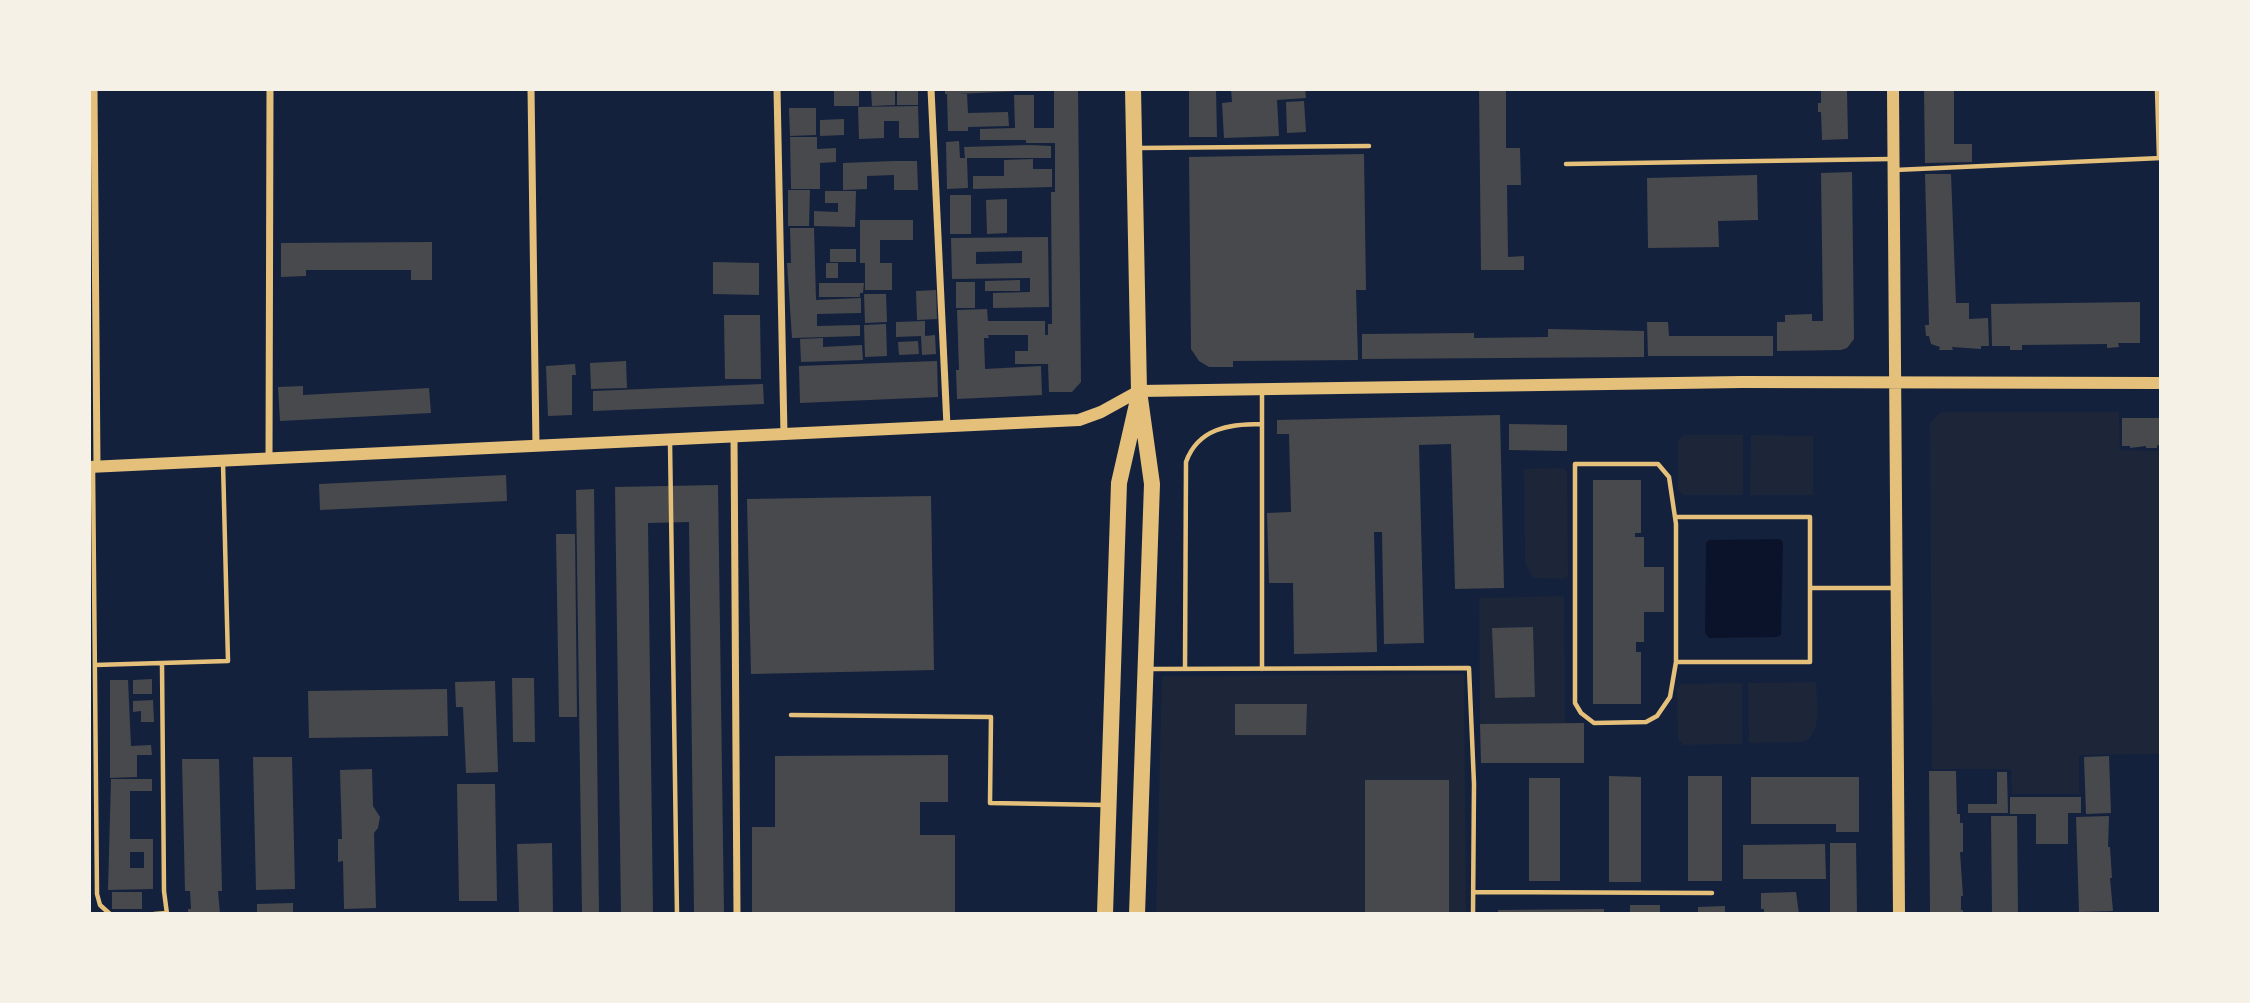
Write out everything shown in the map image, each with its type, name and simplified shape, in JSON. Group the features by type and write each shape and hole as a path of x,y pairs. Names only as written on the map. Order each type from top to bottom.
{"main road":[{"path":"1133,89 1139,391 1152,484 1137,914"},
{"path":"1105,914 1119,483 1139,391"}],"street":[{"path":"94,89 93,467 1079,420 1101,412 1139,391 1742,382 2161,383"},
{"path":"269,458 270,89"},
{"path":"531,89 536,446"},
{"path":"777,89 784,434"},
{"path":"931,89 947,426"},
{"path":"1893,89 1899,914"},
{"path":"734,436 737,914"}],"lane":[{"path":"1566,164 1894,164 2160,158 2157,89"},
{"path":"1134,148 1369,146"},
{"path":"1262,389 1262,669"},
{"path":"1185,669 1186,462 1194,446 1207,433 1242,424 1261,424"},
{"path":"670,439 677,914"},
{"path":"95,665 228,661 223,461"},
{"path":"1575,464 1658,464 1669,477 1675,517 1676,662 1670,697 1657,716 1646,722 1594,723 1578,708 1575,690 1575,464"},
{"path":"93,467 97,894 100,905 110,914"},
{"path":"1675,517 1810,517 1810,662 1676,662"},
{"path":"1810,588 1898,588"},
{"path":"154,914 167,914 164,891 162,663"},
{"path":"1145,669 1469,668 1474,784 1473,914"},
{"path":"790,715 991,717 990,803 1108,805"},
{"path":"1473,892 1712,893"}],"shaded area":[{"path":"1941,412 2119,412 2120,450 2159,451 2161,754 2079,755 2079,794 2012,794 2011,769 1932,769 1930,423"},
{"path":"1684,435 1743,435 1743,495 1684,495 1678,489 1678,441"},
{"path":"1751,435 1813,436 1813,495 1750,495"},
{"path":"1563,468 1567,472 1568,576 1563,579 1533,578 1525,562 1524,469"},
{"path":"1780,539 1783,542 1781,635 1709,638 1705,633 1706,543 1709,540"},
{"path":"1564,596 1565,723 1480,724 1479,598","holes":["1533,627 1535,696 1495,698 1493,628"]},
{"path":"1464,674 1466,914 1156,914 1162,676"},
{"path":"1816,682 1817,716 1810,738 1803,742 1749,743 1748,683"},
{"path":"1742,683 1742,744 1683,745 1678,739 1677,690 1681,684"}],"building":[{"path":"834,89 859,89 859,106 834,106"},
{"path":"897,89 918,89 918,105 897,105"},
{"path":"945,89 1018,89 958,94 967,94 968,113 1008,112 1009,126 968,127 968,131 948,131"},
{"path":"1054,89 1078,89 1081,382 1072,392 1049,392 1048,364 1015,364 1015,351 1028,351 1028,335 988,335 989,338 984,338 985,369 1041,366 1042,395 957,399 957,310 987,309 988,321 1045,321 1045,335 1048,335 1048,324 1052,324 1051,192 1055,192 1055,143 980,140 980,129 1015,128 1014,95 1034,95 1034,128 1054,128"},
{"path":"1189,89 1216,89 1217,137 1189,137"},
{"path":"1231,89 1305,89 1306,98 1277,100 1279,136 1224,138 1222,103 1232,102"},
{"path":"1479,89 1506,89 1506,148 1520,148 1521,185 1507,185 1508,257 1524,256 1524,270 1481,270"},
{"path":"1821,89 1847,89 1848,139 1822,140 1821,112 1818,112"},
{"path":"1924,89 1954,89 1954,144 1972,144 1972,162 1925,163"},
{"path":"871,90 895,90 895,105 872,106"},
{"path":"1304,101 1306,132 1287,133 1286,102"},
{"path":"918,106 919,138 899,138 899,121 884,121 884,138 859,139 858,107"},
{"path":"789,108 816,108 816,135 790,136"},
{"path":"844,119 844,135 820,136 820,120"},
{"path":"790,137 817,137 817,149 836,148 836,162 820,163 820,189 791,189"},
{"path":"959,141 960,158 965,158 964,147 1030,145 1051,146 1051,158 967,158 968,188 947,189 946,142"},
{"path":"1364,154 1366,290 1356,290 1358,360 1233,361 1233,367 1209,367 1199,361 1191,349 1189,157"},
{"path":"1033,159 1033,169 1052,169 1052,187 973,189 973,176 1004,176 1004,160"},
{"path":"917,161 918,190 894,190 894,175 867,176 867,189 843,190 843,163"},
{"path":"1852,172 1854,339 1847,348 1841,350 1777,351 1777,322 1785,322 1785,315 1812,314 1812,321 1823,321 1821,173"},
{"path":"1925,174 1951,174 1956,303 1969,303 1969,319 1988,318 1989,346 1981,346 1981,349 1952,347 1953,350 1939,350 1940,347 1931,344 1929,336 1926,336 1925,325 1929,325"},
{"path":"1757,175 1758,220 1718,221 1719,247 1648,248 1647,178"},
{"path":"788,190 810,190 809,226 788,226"},
{"path":"825,191 856,191 855,227 814,226 814,211 838,212 838,203 825,203"},
{"path":"950,195 971,195 971,234 950,234"},
{"path":"1007,199 1007,233 987,234 986,200"},
{"path":"860,220 913,220 913,240 880,240 880,263 892,263 892,290 865,290 865,263 860,263"},
{"path":"790,228 814,228 816,300 861,298 861,313 817,314 817,326 860,325 860,336 792,338 787,263 791,263"},
{"path":"1048,237 1049,307 993,308 993,293 1030,292 1030,278 952,279 951,238","holes":["1022,251 1022,263 976,264 976,252"]},
{"path":"432,242 432,280 411,280 411,270 306,270 306,276 281,277 281,243"},
{"path":"830,249 856,249 856,262 830,262"},
{"path":"713,262 759,263 759,295 713,294"},
{"path":"826,263 838,263 838,278 826,278"},
{"path":"1020,280 1020,291 985,291 985,281"},
{"path":"956,282 975,282 975,308 956,308"},
{"path":"819,283 864,283 863,293 860,293 860,297 819,297"},
{"path":"936,290 937,319 917,320 916,291"},
{"path":"864,294 886,294 887,322 865,323"},
{"path":"2140,302 2140,343 2118,343 2119,347 2107,348 2107,344 2022,345 2022,350 2010,350 2010,346 1992,346 1991,304"},
{"path":"724,315 760,315 761,379 725,379"},
{"path":"925,321 925,336 935,335 936,354 922,355 921,336 896,337 896,322"},
{"path":"1647,322 1668,322 1669,336 1773,336 1773,356 1648,356"},
{"path":"886,324 887,356 865,357 864,325"},
{"path":"1548,329 1644,331 1644,357 1362,359 1362,334 1474,333 1474,338 1548,337"},
{"path":"823,338 823,347 862,345 863,360 801,362 800,339"},
{"path":"918,341 919,354 899,355 898,342"},
{"path":"626,361 627,388 591,389 590,363"},
{"path":"937,361 938,397 800,403 799,366"},
{"path":"575,364 576,375 572,375 572,415 548,416 546,366"},
{"path":"763,384 764,404 593,411 593,391"},
{"path":"303,386 303,395 429,388 431,413 280,421 278,387"},
{"path":"1500,415 1504,588 1455,589 1451,444 1419,445 1424,643 1384,644 1382,532 1374,532 1377,652 1294,654 1293,583 1269,583 1267,513 1291,512 1289,434 1277,434 1277,420"},
{"path":"2122,418 2161,418 2161,446 2122,446"},
{"path":"1509,424 1567,425 1567,451 1509,450"},
{"path":"506,475 507,501 320,510 319,484"},
{"path":"1593,480 1641,480 1641,533 1635,533 1635,537 1644,537 1644,567 1664,567 1664,612 1644,612 1644,642 1636,642 1636,652 1641,652 1641,704 1593,704"},
{"path":"718,485 724,914 694,914 689,522 648,523 653,914 621,914 615,487"},
{"path":"594,489 599,914 582,914 576,490"},
{"path":"931,496 934,670 751,674 747,499"},
{"path":"556,534 575,534 577,717 559,717"},
{"path":"1533,627 1535,697 1495,698 1492,628"},
{"path":"512,678 534,678 535,742 513,742"},
{"path":"152,679 152,694 133,694 133,680"},
{"path":"110,680 128,680 131,746 151,745 152,755 137,755 137,777 110,778"},
{"path":"495,681 498,772 466,773 463,707 456,707 455,682"},
{"path":"447,689 448,736 309,738 308,691"},
{"path":"153,700 154,722 141,722 141,711 133,712 133,701"},
{"path":"1235,704 1307,704 1306,735 1235,735"},
{"path":"1584,723 1584,763 1481,763 1480,724"},
{"path":"948,755 948,802 920,802 920,835 955,835 955,914 752,914 752,827 775,827 775,756"},
{"path":"2109,756 2111,813 2086,814 2084,757"},
{"path":"253,757 292,757 295,889 256,890"},
{"path":"182,759 219,759 222,891 218,891 220,914 188,914 188,909 191,909 190,891 185,891"},
{"path":"372,769 373,806 380,817 374,833 376,908 344,909 343,861 338,862 338,839 342,839 340,770"},
{"path":"1929,771 1956,771 1957,814 1960,814 1960,823 1963,823 1963,852 1960,852 1963,914 1930,914"},
{"path":"1997,772 2007,772 2008,813 1968,813 1968,804 1997,804"},
{"path":"1609,776 1641,777 1641,882 1609,882"},
{"path":"1688,776 1722,776 1722,881 1688,881"},
{"path":"1751,777 1859,777 1859,832 1836,832 1836,824 1751,824"},
{"path":"1529,778 1560,778 1560,881 1529,881"},
{"path":"111,779 152,779 152,791 130,791 130,839 153,839 153,889 108,890","holes":["130,852 144,852 144,868 130,868"]},
{"path":"1365,780 1449,780 1449,914 1365,914"},
{"path":"457,784 495,784 497,901 459,901"},
{"path":"2010,797 2081,797 2081,813 2068,813 2068,844 2036,844 2036,814 2010,814"},
{"path":"1991,816 2017,816 2018,914 1992,914"},
{"path":"2109,816 2108,847 2113,911 2079,912 2076,817"},
{"path":"552,843 553,914 519,914 517,844"},
{"path":"1830,843 1856,843 1857,914 1830,914"},
{"path":"1825,844 1826,879 1743,879 1743,845"},
{"path":"112,892 142,892 142,909 112,909"},
{"path":"1796,892 1799,914 1764,914 1764,909 1761,909 1761,893"},
{"path":"293,903 293,914 257,914 257,904"},
{"path":"1630,905 1660,905 1660,914 1630,914"},
{"path":"1725,906 1725,914 1698,914 1698,907"},
{"path":"1604,909 1604,914 1498,914 1498,910"}]}
